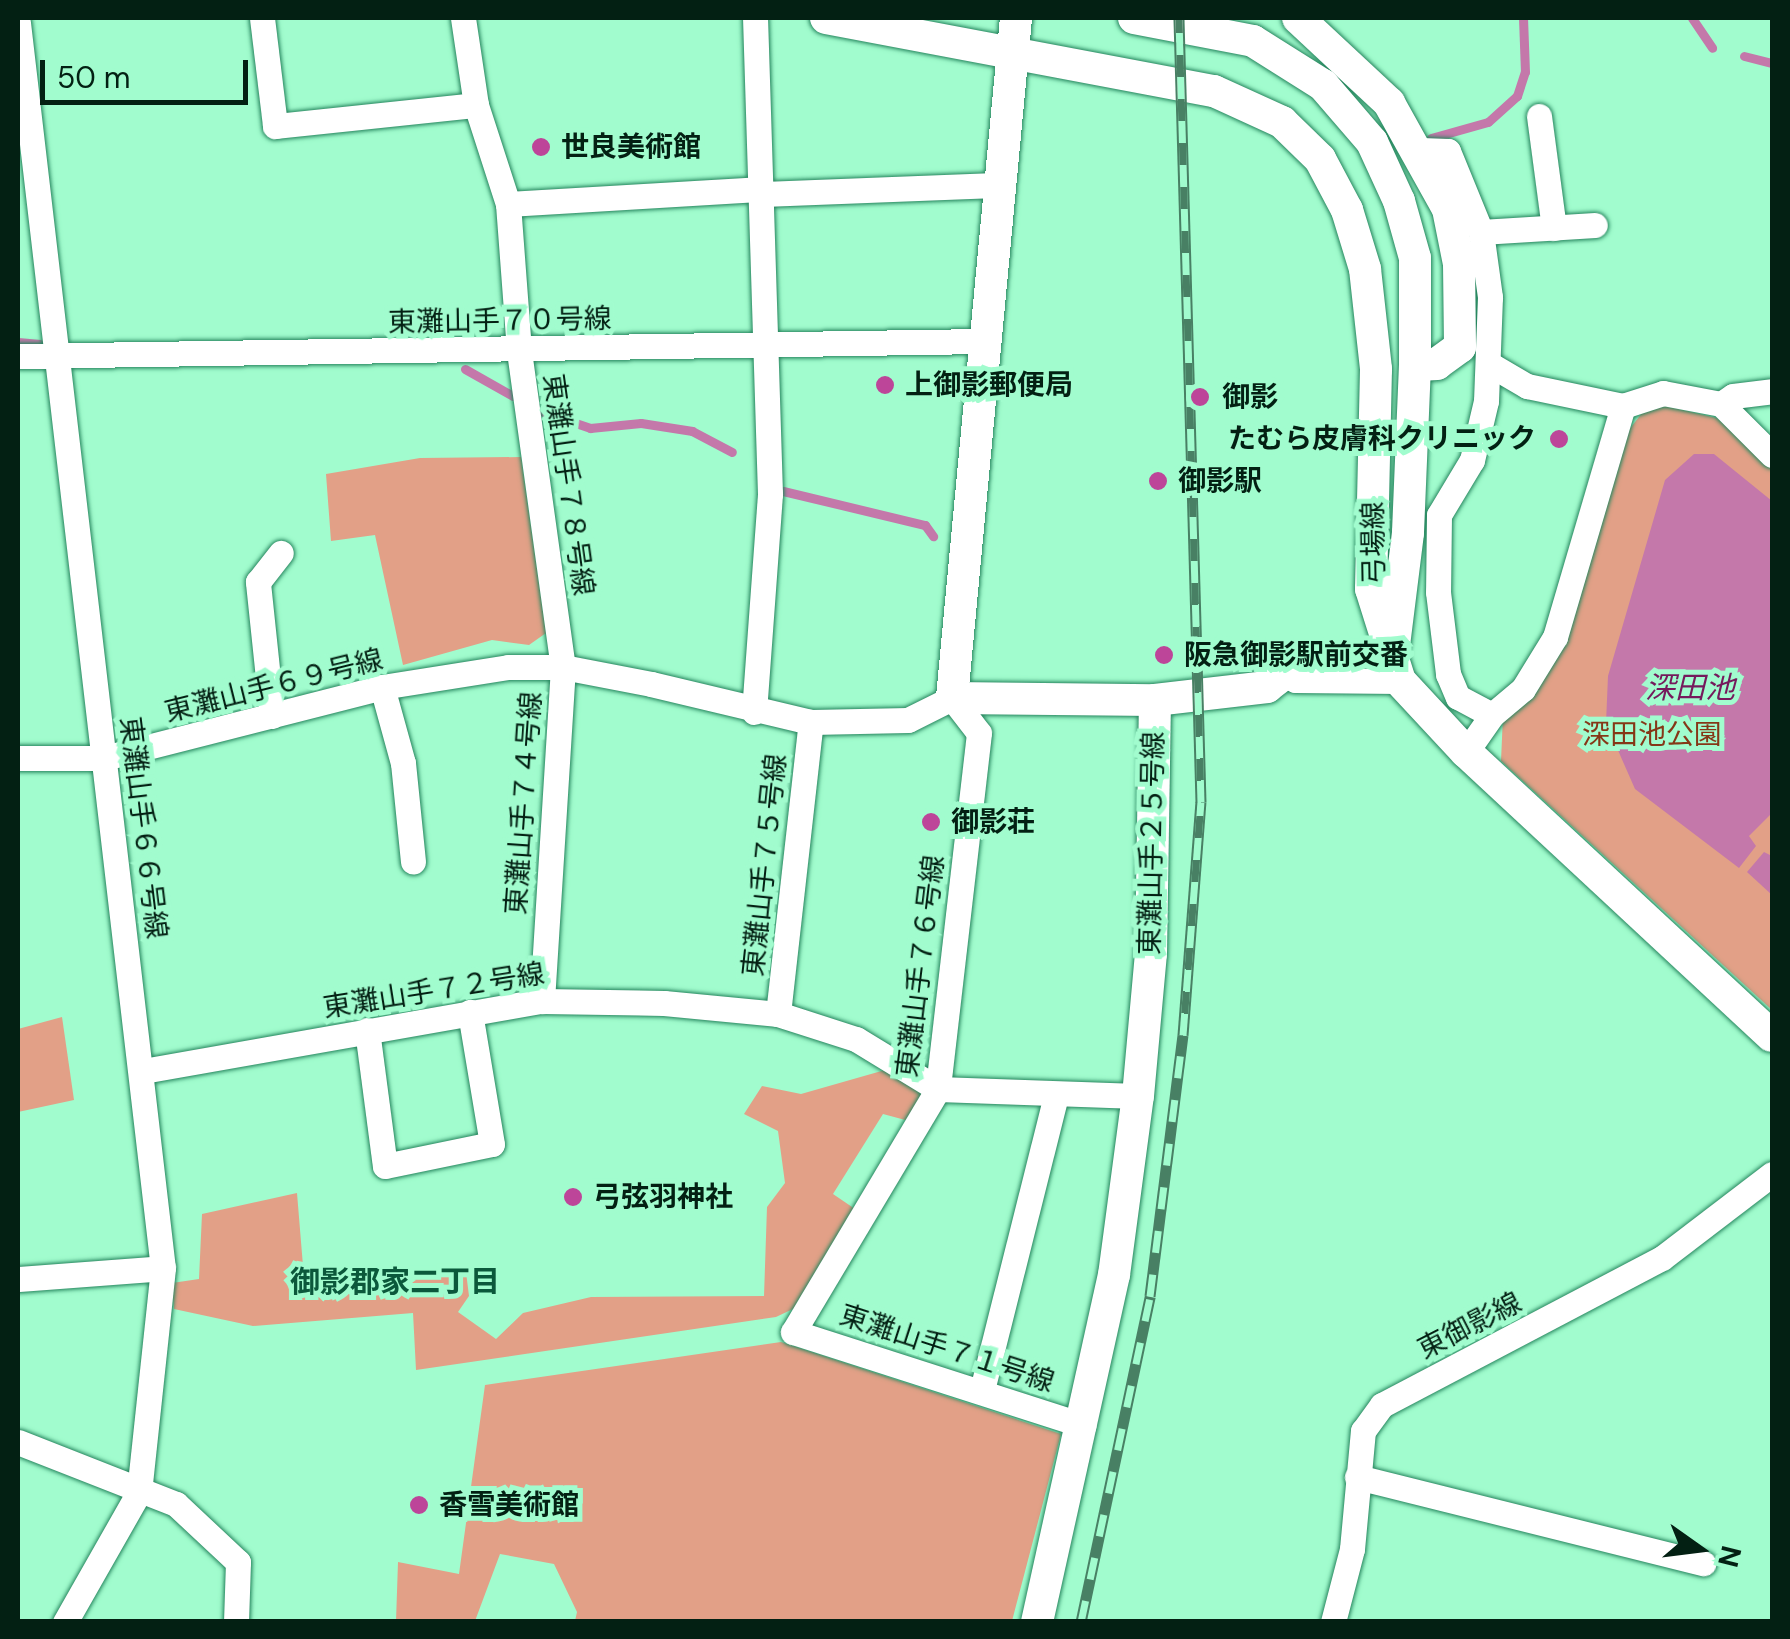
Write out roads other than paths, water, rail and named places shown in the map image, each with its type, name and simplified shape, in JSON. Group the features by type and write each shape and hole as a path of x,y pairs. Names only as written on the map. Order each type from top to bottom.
{"street":[{"path":"262,18 275,126 476,104"},
{"name":"東灘山手７８号線","path":"464,18 476,104 508,204 519,351 562,667"},
{"path":"754,712 770,494 756,18"},
{"name":"弓場線","path":"826,18 1013,33 1116,70 1214,91 1282,122 1320,159 1347,210 1365,269 1376,369 1371,589 1396,668 1466,752 1772,1036"},
{"path":"1116,70 1123,18"},
{"name":"弓場線","path":"1134,18 1254,41 1323,85 1372,142 1400,201 1415,258 1415,365 1408,533 1396,668"},
{"path":"1298,18 1389,104 1421,150 1448,208 1459,264 1460,347 1437,364 1415,365"},
{"name":"東灘山手６６号線","path":"18,24 53,358 143,1071 163,1268 139,1492 65,1622"},
{"path":"952,698 996,184 1013,33"},
{"path":"1539,116 1554,228"},
{"path":"1421,150 1448,150 1482,232 1491,365 1472,460 1439,515 1438,592 1448,674 1458,697 1492,715"},
{"path":"508,204 996,184"},
{"path":"1482,232 1595,225"},
{"name":"東灘山手７０号線","path":"18,356 984,341"},
{"path":"1491,365 1527,386 1623,406 1663,393 1721,404 1772,455"},
{"path":"1721,404 1733,396 1772,392"},
{"path":"1466,752 1492,715 1522,689 1555,637 1623,406"},
{"path":"272,716 258,582 281,554"},
{"name":"東灘山手６９号線","path":"18,758 104,758 382,687 508,667 562,667 810,722 908,720 952,698"},
{"name":"東灘山手７４号線","path":"542,1002 562,667"},
{"path":"1155,700 1268,687 1285,673 1295,680 1396,668"},
{"path":"382,687 403,763 413,860"},
{"name":"東灘山手２５号線","path":"952,698 1155,700 1151,954 1138,1096 1114,1275 1037,1622"},
{"name":"東灘山手７６号線","path":"792,1332 938,1089 979,733 952,698"},
{"name":"東灘山手７５号線","path":"778,1014 810,722"},
{"name":"東灘山手７２号線","path":"143,1071 542,1002 664,1003 778,1014 856,1039 938,1089 1138,1096"},
{"path":"367,1030 385,1166 492,1144 470,1012"},
{"path":"982,1390 1056,1096"},
{"name":"東御影線","path":"1333,1622 1352,1549 1362,1431 1382,1405 1662,1258 1772,1174"},
{"path":"18,1279 163,1268"},
{"name":"東灘山手７１号線","path":"792,1332 1083,1424"},
{"path":"18,1442 176,1504 238,1562 236,1622"},
{"path":"1357,1477 1703,1563"}],"water":[{"name":"深田池","path":"1694,454 1714,454 1772,501 1772,813 1749,836 1756,846 1739,868 1635,789 1606,723 1608,676 1665,480"},
{"path":"1764,852 1772,856 1772,895 1747,872"}],"waterway":[{"path":"1431,138 1488,122 1517,96 1525,72 1523,18"},
{"path":"1692,18 1712,48"},
{"path":"1744,56 1772,63"},
{"path":"18,342 40,344"},
{"path":"465,369 513,396"},
{"path":"543,412 590,428 641,423 692,431 732,452"},
{"path":"783,491 925,525 933,536"}],"railway":[{"path":"1081,1622 1150,1296 1183,1035 1201,802 1179,18"}],"place":[{"name":"世良美術館","path":"541,147"},
{"name":"上御影郵便局","path":"885,385"},
{"name":"御影","path":"1200,397"},
{"name":"たむら皮膚科クリニック","path":"1559,439"},
{"name":"御影駅","path":"1158,481"},
{"name":"阪急御影駅前交番","path":"1164,655"},
{"name":"御影荘","path":"931,822"},
{"name":"弓弦羽神社","path":"573,1197"},
{"name":"香雪美術館","path":"419,1505"}],"district":[{"name":"御影郡家二丁目","path":"395,1282"}],"park label":[{"name":"深田池公園","path":"1652,735"}]}
